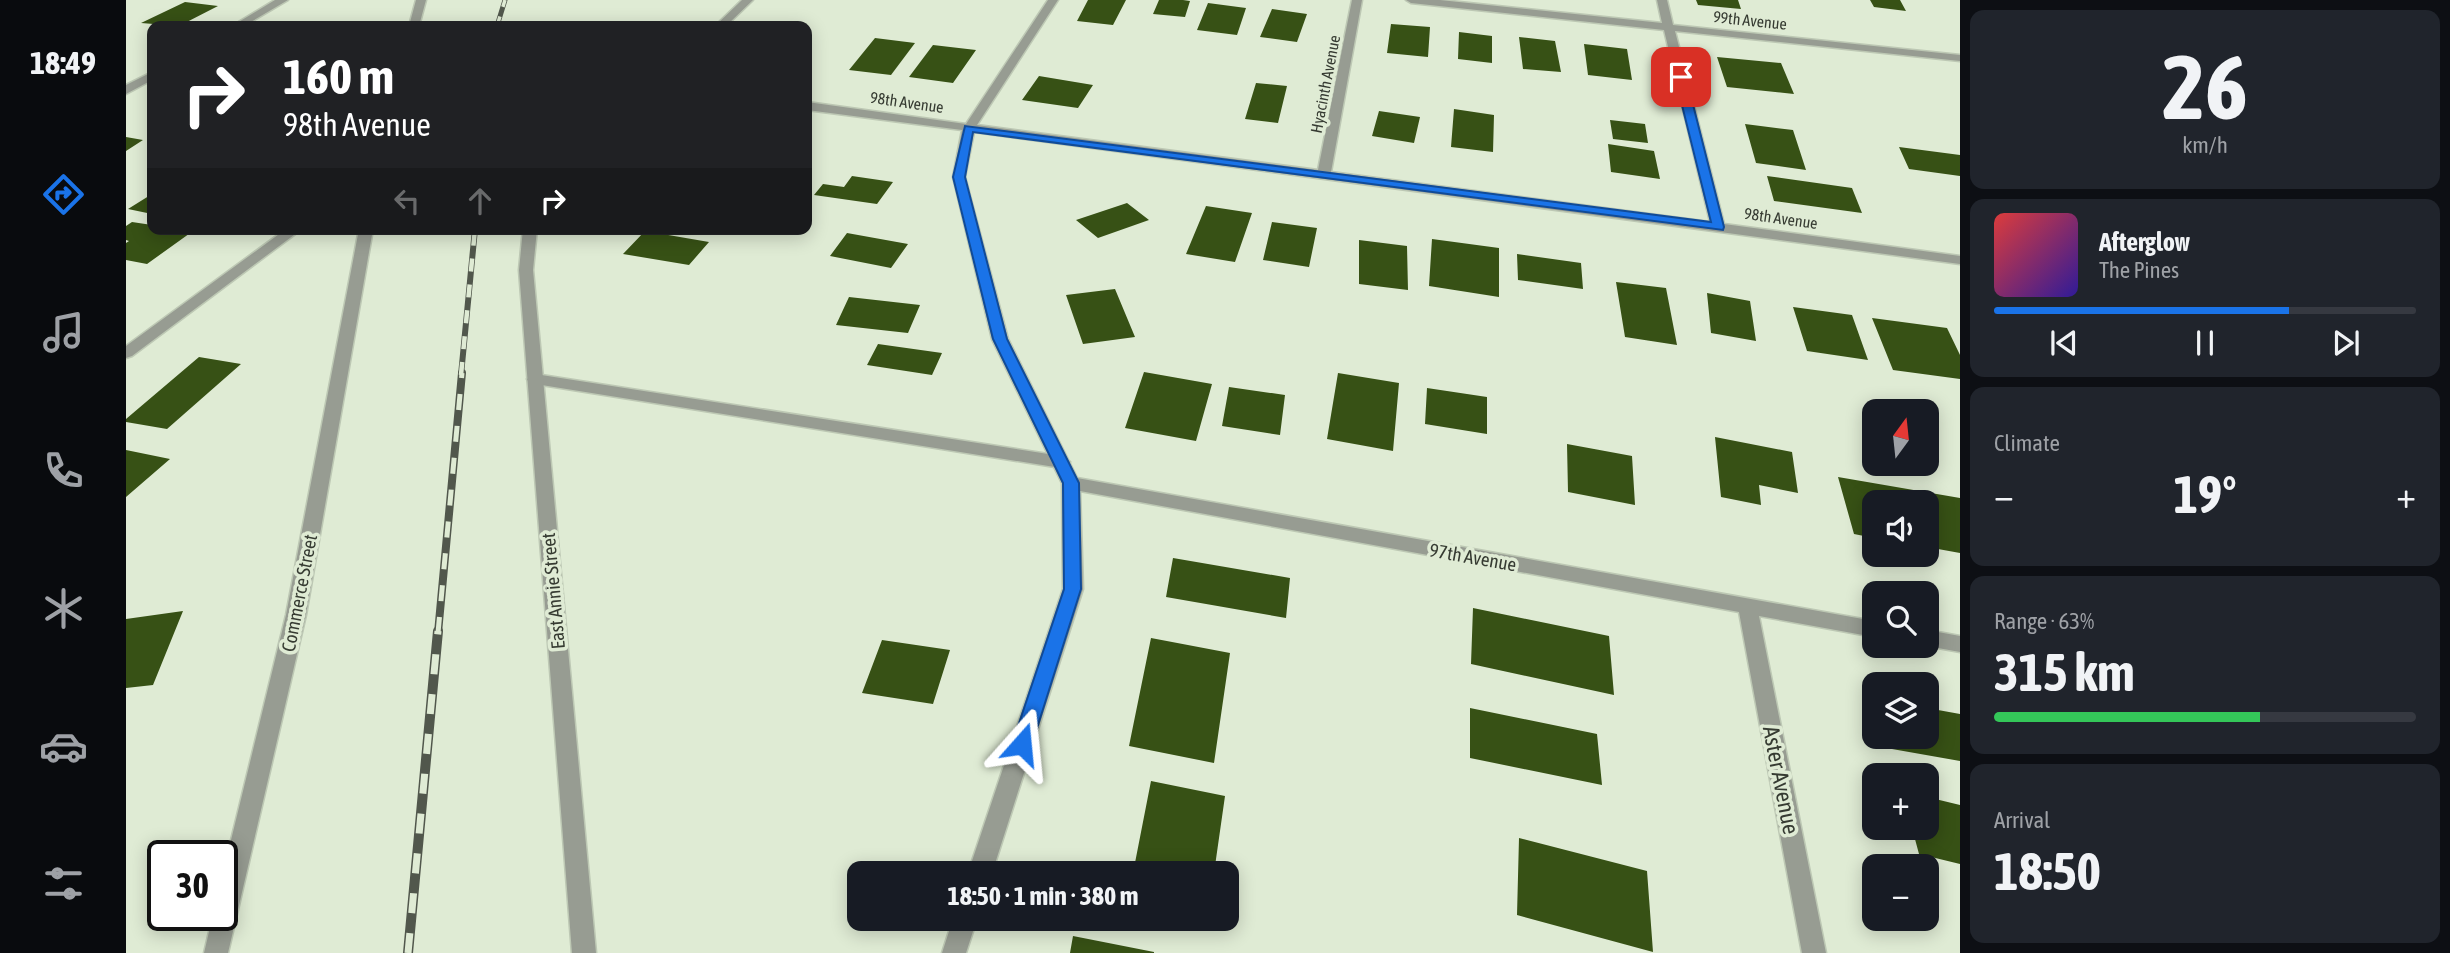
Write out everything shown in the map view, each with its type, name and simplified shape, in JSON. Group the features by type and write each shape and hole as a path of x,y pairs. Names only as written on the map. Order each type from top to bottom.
{"street":[{"path":"246,21 283,0"},
{"path":"415,21 421,0"},
{"path":"725,21 748,0"},
{"path":"984,861 1073,589 1071,483 1000,339 959,177 969,128 1053,0"},
{"name":"Hyacinth Avenue","path":"1324,174 1357,0"},
{"name":"99th Avenue","path":"1411,0 1960,58"},
{"path":"1662,0 1718,227"},
{"path":"126,90 147,78"},
{"name":"98th Avenue","path":"812,107 1960,260"},
{"path":"126,353 287,235"},
{"name":"Commerce Street","path":"216,953 296,615 365,235"},
{"name":"East Annie Street","path":"529,235 526,270 584,953"},
{"path":"535,379 1061,462"},
{"name":"97th Avenue","path":"1071,483 1862,627"},
{"name":"Aster Avenue","path":"1748,608 1814,953"},
{"path":"1939,640 1960,644"},
{"path":"954,953 961,931"}],"building":[{"path":"1088,0 1126,0 1113,25 1077,21"},
{"path":"1159,0 1190,1 1185,17 1153,14"},
{"path":"1696,0 1738,0 1741,9 1698,5"},
{"path":"1870,0 1900,0 1906,11 1874,7"},
{"path":"185,2 218,6 189,21 141,23"},
{"path":"1208,3 1246,8 1237,35 1197,30"},
{"path":"1272,9 1307,14 1297,42 1260,37"},
{"path":"1391,24 1430,27 1428,57 1387,53"},
{"path":"1459,32 1492,36 1492,63 1458,59"},
{"path":"1519,37 1555,41 1561,72 1523,69"},
{"path":"875,38 915,43 891,75 849,70"},
{"path":"1584,44 1627,49 1632,80 1588,75"},
{"path":"933,45 976,50 953,83 909,77"},
{"path":"1717,57 1781,63 1794,94 1727,87"},
{"path":"1039,76 1093,85 1078,108 1022,100"},
{"path":"1256,83 1287,86 1278,123 1245,119"},
{"path":"1454,109 1494,115 1493,152 1451,147"},
{"path":"1379,111 1420,117 1414,143 1372,136"},
{"path":"1610,120 1645,124 1648,143 1613,139"},
{"path":"1745,124 1793,130 1806,170 1756,163"},
{"path":"126,137 143,140 126,151"},
{"path":"1608,144 1654,151 1660,179 1611,172"},
{"path":"1899,147 1960,155 1960,176 1909,169"},
{"path":"852,176 893,182 877,204 814,195 823,184 844,187"},
{"path":"1767,176 1852,188 1862,213 1774,201"},
{"path":"147,197 147,213 128,209"},
{"path":"1127,203 1149,220 1098,238 1076,220"},
{"path":"1206,206 1252,213 1235,262 1186,254"},
{"path":"132,222 147,224 147,235 187,235 147,264 126,260 126,243 129,241 126,240 126,226"},
{"path":"1272,222 1317,228 1309,267 1263,260"},
{"path":"847,233 908,244 891,268 830,256"},
{"path":"641,235 668,235 709,242 689,265 623,254"},
{"path":"1432,239 1499,248 1499,297 1429,286"},
{"path":"1359,240 1407,246 1408,290 1359,284"},
{"path":"1517,254 1581,263 1583,289 1518,280"},
{"path":"1616,282 1666,288 1677,345 1625,337"},
{"path":"1115,289 1135,337 1083,344 1066,295"},
{"path":"1707,293 1750,301 1756,341 1711,333"},
{"path":"849,297 920,305 908,333 836,325"},
{"path":"1793,307 1852,315 1868,360 1807,351"},
{"path":"1872,318 1947,328 1960,355 1960,379 1893,370"},
{"path":"878,344 942,353 932,375 867,365"},
{"path":"199,357 241,364 167,429 126,422 126,419"},
{"path":"1144,372 1212,384 1196,441 1125,428"},
{"path":"1338,373 1399,383 1393,451 1327,439"},
{"path":"1229,387 1285,395 1280,435 1222,426"},
{"path":"1427,388 1487,397 1487,434 1425,424"},
{"path":"1715,437 1792,452 1798,493 1759,485 1761,505 1721,497"},
{"path":"1567,444 1632,456 1635,505 1568,492"},
{"path":"126,450 170,459 126,497"},
{"path":"1838,477 1914,490 1862,490 1862,536 1854,534"},
{"path":"1939,494 1960,498 1960,553 1939,549"},
{"path":"1173,558 1290,578 1286,618 1166,597"},
{"path":"1473,608 1609,636 1614,695 1471,664"},
{"path":"183,611 153,685 126,688 126,619"},
{"path":"1151,638 1230,653 1214,763 1129,746"},
{"path":"882,640 950,650 933,704 862,693"},
{"path":"1470,708 1597,734 1602,785 1470,758"},
{"path":"1939,710 1960,714 1960,761 1892,749 1939,749"},
{"path":"1151,781 1225,796 1216,861 1135,861"},
{"path":"1939,800 1960,805 1960,864 1939,859 1939,854 1919,854 1915,840 1939,840"},
{"path":"1519,838 1647,871 1653,952 1517,915"},
{"path":"1073,936 1154,952 1154,953 1070,953"}],"railway":[{"path":"499,21 505,0"},
{"path":"461,375 474,235"},
{"path":"438,633 462,373"},
{"path":"408,953 438,631"}],"route":[{"path":"1022,744 1073,589 1071,483 1000,339 959,177 969,128 1718,227 1681,77"}]}
